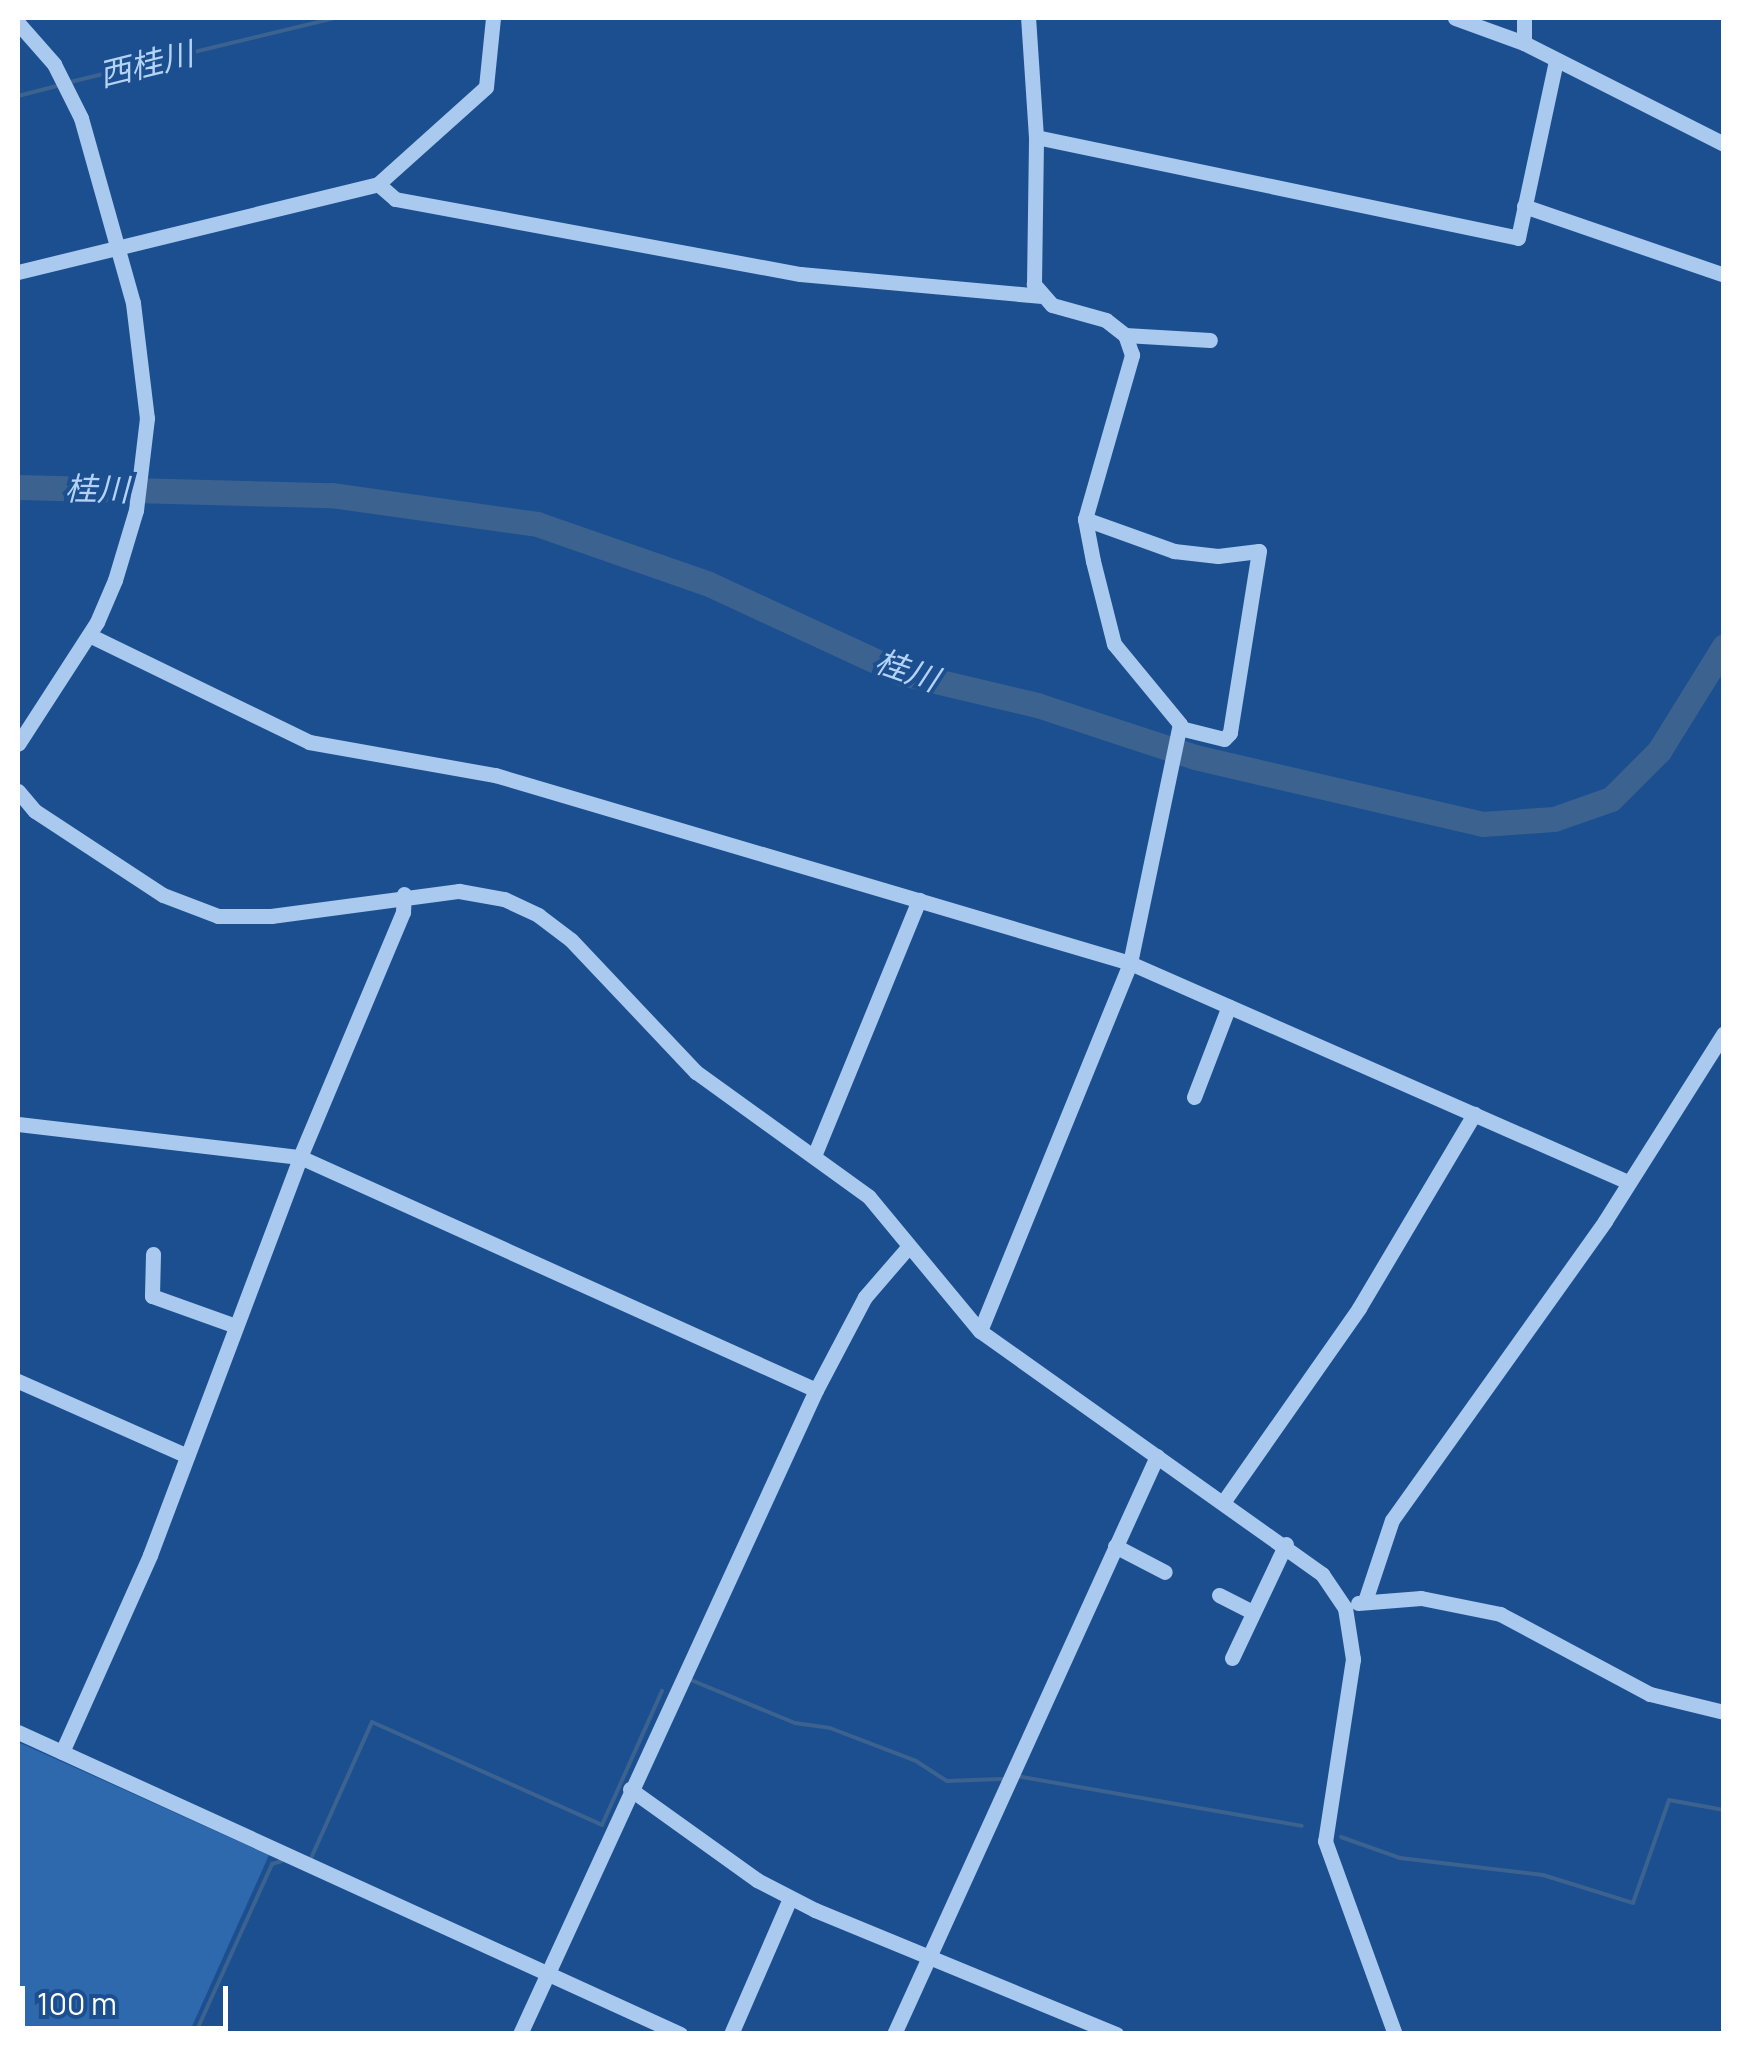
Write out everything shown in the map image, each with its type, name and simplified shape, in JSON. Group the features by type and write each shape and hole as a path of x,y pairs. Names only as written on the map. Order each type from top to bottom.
{"street":[{"path":"18,272 378,184 486,87 493,18"},
{"path":"1028,18 1036,137 1031,270 1042,296 1052,305 1106,320 1125,335 1210,340"},
{"path":"1454,18 1524,43 1724,144"},
{"path":"1524,18 1524,43"},
{"path":"18,23 66,84 118,248 145,374 144,470 136,510 88,635 18,744"},
{"path":"1036,137 1518,238 1556,60"},
{"path":"378,184 395,199 800,274 1042,296"},
{"path":"1524,206 1724,274"},
{"path":"980,1330 1130,962 1179,732 1114,644 1086,519 1131,367 1125,335"},
{"path":"1086,519 1174,551 1218,556 1259,552 1230,733 1224,739 1179,732"},
{"path":"88,635 309,742 495,775 1130,962 1628,1182"},
{"path":"18,791 35,811 163,895 218,916 291,914 404,894 482,894 538,915 571,940 696,1072 869,1196 980,1330 1286,1544 1322,1574 1345,1608 1353,1660 1324,1841 1395,2034"},
{"path":"62,1752 186,1456 300,1157 403,912 404,894"},
{"path":"814,1156 919,900"},
{"path":"1194,1098 1229,1006"},
{"path":"1365,1601 1392,1520 1628,1182 1724,1033"},
{"path":"1224,1500 1359,1308 1474,1114"},
{"path":"18,1124 300,1157 816,1390"},
{"path":"520,2034 816,1390 865,1297 910,1246"},
{"path":"153,1254 152,1296 236,1326"},
{"path":"18,1381 186,1456"},
{"path":"894,2034 1158,1456"},
{"path":"1232,1658 1286,1544"},
{"path":"1115,1546 1164,1572"},
{"path":"1219,1595 1253,1612"},
{"path":"1345,1608 1365,1601 1450,1600 1500,1614 1650,1694 1724,1712"},
{"path":"18,1732 680,2034"},
{"path":"630,1789 790,1898 1116,2034"},
{"path":"732,2034 790,1898"}],"shaded area":[{"path":"18,1742 269,1855 189,2033 18,2033"}],"waterway":[{"name":"西桂川","path":"66,83 334,18"},
{"name":"西桂川","path":"18,96 57,86"},
{"name":"桂川","path":"18,487 331,495 537,524 709,584 902,673 1037,705 1195,757 1482,824 1554,819 1611,799 1659,751 1724,646"},
{"path":"691,1680 795,1723 830,1728 916,1761 947,1781 1002,1779"},
{"path":"312,1856 372,1722 602,1825 662,1691"},
{"path":"1016,1776 1302,1826"},
{"path":"1341,1837 1400,1858 1543,1875 1633,1903 1669,1800 1724,1810"},
{"path":"195,2034 272,1864 282,1861"}]}
